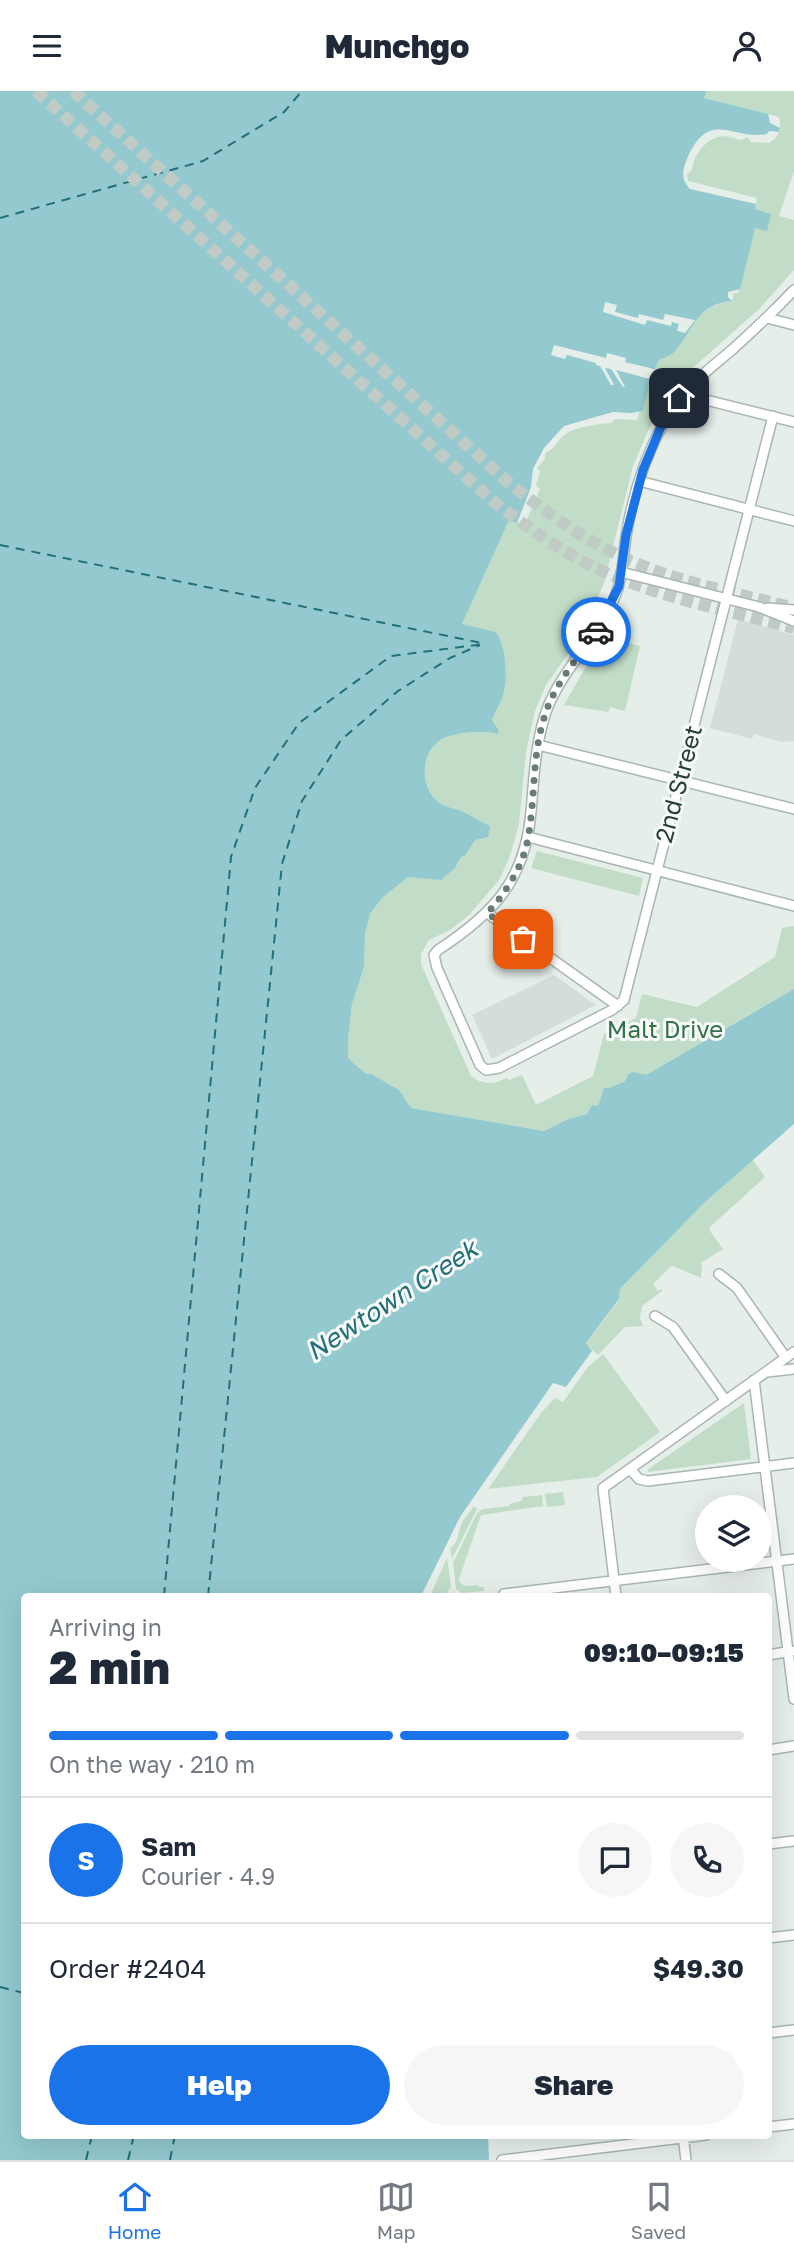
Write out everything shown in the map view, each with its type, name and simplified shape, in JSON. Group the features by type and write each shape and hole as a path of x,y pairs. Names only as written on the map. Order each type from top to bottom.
{"street":[{"path":"487,913 618,1006 499,1067 485,1070 480,1065 437,968 434,955 469,930 487,913 505,891 527,846 538,745 545,714 556,690 606,616 618,591 626,535 639,481 660,429 682,394 767,318 794,290"},
{"path":"767,318 794,325"},
{"path":"682,394 794,422"},
{"name":"2nd Street","path":"618,1006 624,999 773,417"},
{"path":"639,481 794,521"},
{"path":"621,572 759,607 794,621"},
{"path":"759,607 794,610"},
{"path":"538,745 794,809"},
{"path":"528,837 794,906"},
{"path":"615,1593 603,1488 790,1355 737,1288 719,1275"},
{"path":"655,1316 673,1327 726,1401"},
{"path":"766,1372 794,1369"},
{"path":"754,1380 791,1652 794,1699"},
{"path":"630,1469 640,1480 648,1481 794,1463"},
{"path":"513,1593 794,1559"},
{"path":"772,1654 791,1652"},
{"path":"772,1749 794,1746"},
{"path":"772,1844 794,1841"},
{"path":"772,1938 794,1935"},
{"path":"772,2032 794,2029"},
{"path":"772,2127 794,2124"},
{"path":"502,2160 660,2139"},
{"path":"683,2139 686,2160"}],"shaded area":[{"path":"738,619 794,635 794,741 781,742 754,734 752,739 710,728"},
{"path":"554,975 596,1005 492,1059 472,1015"}],"green space":[{"name":"Malt Drive","path":"707,91 794,91 794,171 779,216 794,220 794,270 759,309 687,373 691,377 675,394 669,393 650,426 633,466 604,583 582,634 546,685 535,711 526,752 519,824 509,859 499,880 469,915 450,930 429,940 421,954 421,964 471,1076 489,1083 522,1075 536,1105 593,1076 604,1034 636,1018 642,994 697,1007 775,957 782,928 794,926 794,989 646,1075 626,1077 624,1083 604,1088 598,1107 592,1105 587,1114 566,1120 544,1131 411,1108 394,1087 366,1075 348,1057 352,1004 364,967 365,934 370,914 382,898 409,876 441,880 455,868 475,840 490,826 436,800 427,786 426,761 433,747 444,738 467,733 497,734 492,720 504,692 505,665 502,646 496,632 462,624 509,519 524,526 540,489 536,486 540,471 537,469 545,458 545,453 573,430 611,423 615,419 637,420 659,360 678,346 707,310 732,301 734,293 738,293 757,198 688,181 687,174 692,170 698,153 706,143 723,136 742,140 747,137 751,142 769,143 780,129 780,121 779,117 704,98"},
{"path":"610,639 640,646 625,711 610,707 608,712 564,705 584,670"},
{"path":"537,851 643,878 639,896 531,868"},
{"path":"752,1159 765,1177 710,1227 723,1249 702,1262 701,1278 670,1267 653,1284 658,1291 662,1291 642,1306 640,1318 643,1326 625,1327 598,1355 586,1344 619,1300 620,1289 703,1204"},
{"path":"603,1354 660,1432 597,1477 488,1489 541,1413 555,1398 563,1402 588,1367"},
{"path":"744,1403 751,1459 648,1472 647,1470"},
{"path":"563,1492 565,1505 547,1507 545,1494"},
{"path":"542,1495 543,1506 481,1515 459,1579 465,1586 478,1585 484,1587 484,1591 462,1593 456,1589 453,1563 477,1513 483,1509 509,1506 521,1501 523,1497"},
{"path":"474,1506 477,1509 452,1559 450,1549 456,1542 462,1522"},
{"path":"447,1558 451,1586 447,1593 431,1593"}],"water":[{"name":"Newtown Creek","path":"0,91 707,91 704,98 768,114 770,123 780,128 779,132 769,131 767,134 755,135 722,130 704,134 695,143 687,159 683,171 685,182 690,189 756,204 755,209 771,214 767,231 755,228 740,289 728,292 732,301 720,303 703,313 674,352 659,360 650,379 643,411 613,412 564,426 544,448 533,469 531,487 517,523 509,520 462,624 496,632 500,639 505,683 502,699 492,720 499,731 497,734 467,733 444,738 433,747 426,761 425,778 431,794 443,805 490,826 488,837 475,840 455,868 441,880 408,877 382,898 370,914 365,934 364,967 352,1004 348,1057 366,1074 371,1074 399,1090 411,1108 544,1131 566,1120 587,1114 592,1105 598,1106 604,1088 624,1082 633,1072 646,1075 794,989 794,1124 704,1203 620,1289 619,1299 586,1343 592,1351 566,1387 553,1383 460,1517 422,1593 21,1593 21,2139 488,2139 489,2160 0,2160"}],"pier":[{"path":"605,302 617,305 615,312 638,318 639,314 663,320 665,314 695,320 685,333 677,331 679,324 672,322 671,326 647,320 645,325 603,312"},
{"path":"554,345 606,358 607,353 626,358 625,362 654,369 653,374 650,379 616,370 623,387 611,369 605,368 614,385 611,385 596,363 567,355 565,359 551,355"}],"ferry route":[{"path":"0,218 203,161 284,112 302,91"},
{"path":"0,545 482,643"},
{"path":"164,1593 231,857 255,788 299,723 391,656 484,644"},
{"path":"208,1593 282,864 302,801 341,740 398,691 450,658 480,645"},
{"path":"0,1987 21,1992"},
{"path":"86,2160 91,2139"},
{"path":"128,2160 133,2139"},
{"path":"170,2160 174,2139"}],"tunnel":[{"path":"36,91 493,501 524,524 556,546 604,572 684,600 794,628"},
{"path":"73,91 509,483 550,514 592,541 643,566 707,586 794,608"}],"way so far":[{"path":"523,939 487,913 505,891 527,846 536,752 549,703 563,678 596,632"}],"route":[{"path":"596,632 619,586 626,535 643,470 660,429 679,398"}]}
